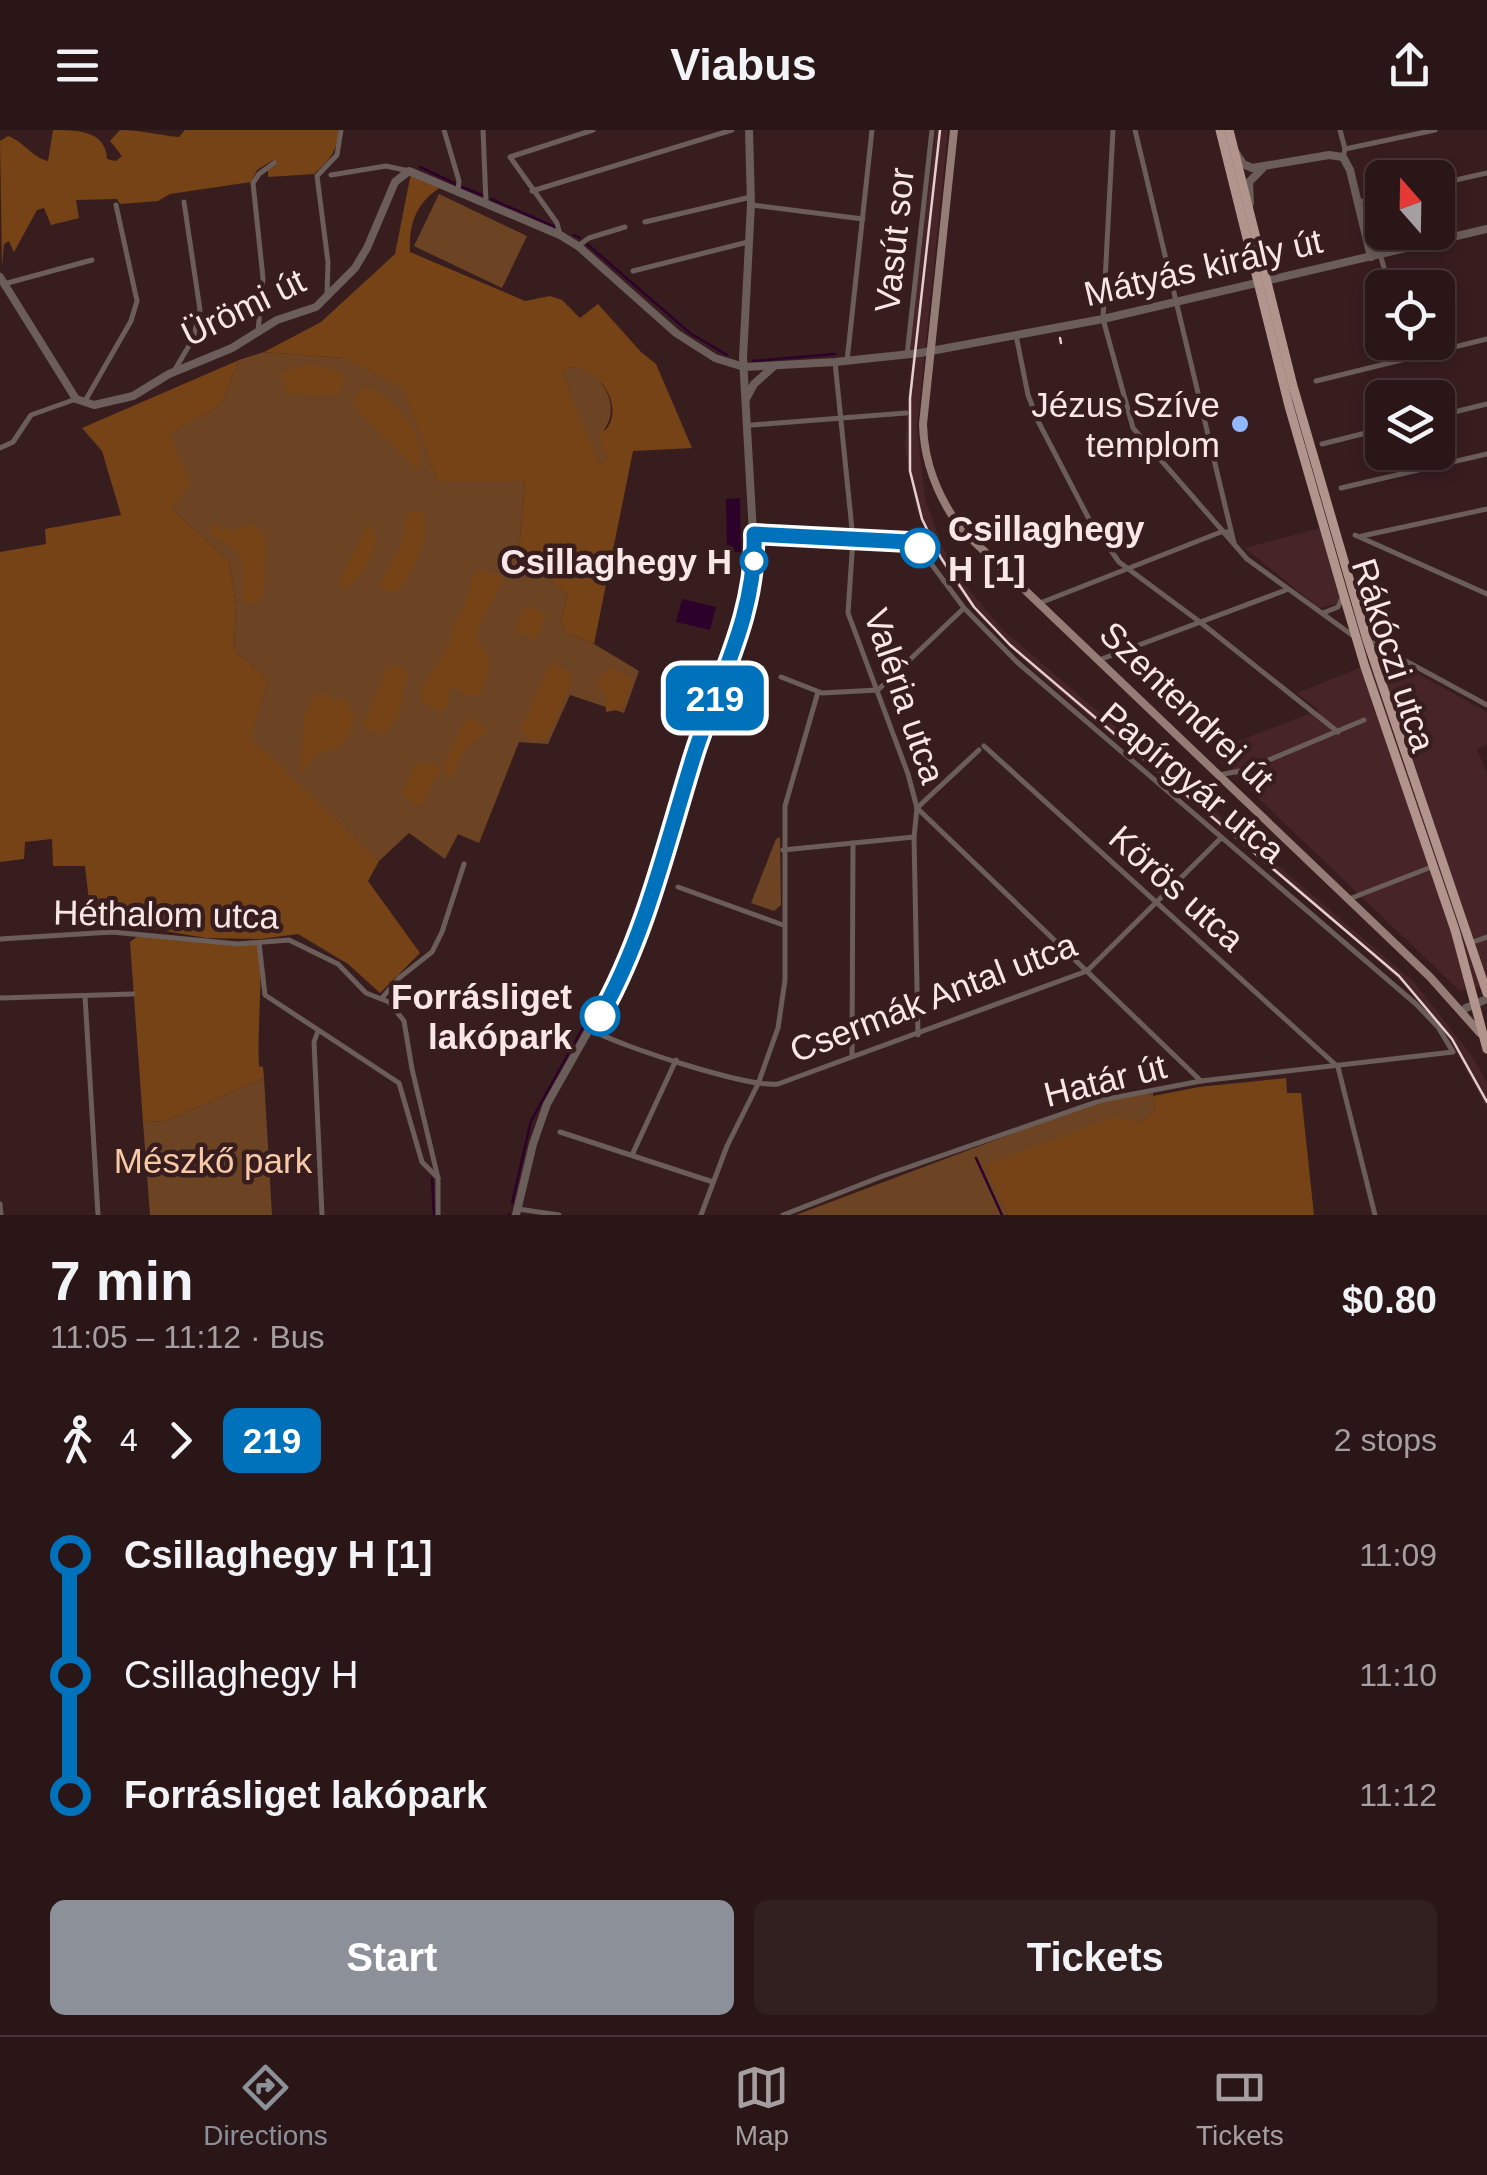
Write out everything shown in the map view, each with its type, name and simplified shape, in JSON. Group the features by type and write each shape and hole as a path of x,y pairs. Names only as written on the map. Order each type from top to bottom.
{"main road":[{"name":"Szentendrei út","path":"954,130 923,438 936,485 962,529 1453,999 1486,1041"},
{"path":"1220,130 1262,282"},
{"path":"1229,130 1250,209 1262,282"},
{"name":"Rákóczi utca","path":"1262,282 1289,406 1344,593 1362,640"},
{"name":"Rákóczi utca","path":"1262,282 1362,640 1434,866 1470,1006 1486,1041"},
{"name":"Rákóczi utca","path":"1369,663 1377,673 1484,976 1487,996"},
{"name":"Szentendrei út","path":"1453,999 1470,1006"}],"street":[{"path":"327,297 328,262 317,176 337,156 341,130"},
{"path":"444,130 459,181 458,191"},
{"path":"482,130 485,203"},
{"path":"560,235 557,223 510,158 592,130"},
{"path":"532,191 732,130"},
{"path":"559,1215 517,1212 533,1144 547,1104 592,1030 642,924 696,748 741,632 753,570 744,366 751,201 749,130"},
{"path":"847,361 872,130"},
{"name":"Vasút sor","path":"906,355 932,130"},
{"path":"1113,130 1103,319 1133,428 1235,546 1286,590 1362,640 1487,705"},
{"path":"1135,130 1235,546"},
{"path":"1340,130 1382,270"},
{"path":"1234,150 1247,167 1262,169 1329,155 1345,156 1434,130"},
{"path":"258,331 263,278 254,183 274,163"},
{"path":"331,175 386,166 409,172 560,235 578,246 676,333 715,358 744,366 775,366 929,350"},
{"path":"1250,209 1249,182 1262,169"},
{"name":"Ürömi út","path":"80,402 133,396 174,372 225,351 277,320 312,309 355,268 395,182 409,172"},
{"path":"1455,180 1487,173"},
{"path":"644,222 751,201 863,218"},
{"path":"1359,202 1365,201"},
{"path":"174,372 193,339 200,310 184,202"},
{"path":"0,448 13,442 22,423 31,415 80,402 131,321 136,286 116,205"},
{"path":"578,246 589,238 625,227"},
{"name":"Mátyás király út","path":"929,350 1103,319 1487,228"},
{"path":"633,271 748,242"},
{"path":"80,402 2,280 92,260"},
{"path":"1016,335 1028,395 1039,423 1090,519 1126,569 1200,622 1338,732"},
{"path":"1455,346 1487,339"},
{"path":"1316,381 1397,360"},
{"name":"Valéria utca","path":"836,362 854,539 848,614 917,808"},
{"path":"747,397 754,384 775,366"},
{"path":"1455,412 1487,404"},
{"path":"752,425 906,413"},
{"path":"1322,444 1365,434"},
{"path":"1341,488 1487,454"},
{"path":"1487,509 1357,536 1487,594"},
{"path":"1040,603 1230,532"},
{"path":"754,534 854,539"},
{"name":"Papírgyár utca","path":"854,539 909,542 922,549 964,608 1044,688 1416,1004 1454,1052"},
{"path":"1098,660 1286,590"},
{"path":"1322,614 1338,607 1344,593"},
{"path":"781,678 818,692 878,690 964,608"},
{"path":"1369,663 1394,654"},
{"path":"1377,673 1394,654"},
{"path":"592,1030 758,1084 778,1028 785,980 787,795 818,692"},
{"path":"1219,774 1245,770 1364,720"},
{"name":"Körös utca","path":"917,808 982,748 1338,1066"},
{"path":"1234,789 1245,770"},
{"path":"917,808 914,838 918,1035"},
{"path":"917,808 1201,1081"},
{"path":"784,850 914,838"},
{"name":"Csermák Antal utca","path":"701,1215 758,1084 778,1084 1086,971 1220,839"},
{"path":"852,1056 854,843"},
{"path":"382,998 432,952 464,864"},
{"path":"1349,898 1434,866"},
{"path":"678,887 784,926"},
{"name":"Héthalom utca","path":"0,939 112,932 203,942 289,940 343,968 366,994 390,1002 404,1021 438,1178 438,1215"},
{"path":"1470,943 1487,937"},
{"path":"259,943 264,995 399,1083 422,1162 438,1178"},
{"path":"0,998 133,994"},
{"path":"85,996 98,1215"},
{"path":"1470,1006 1487,996"},
{"path":"318,1030 314,1042 322,1215"},
{"name":"Határ út","path":"783,1215 1102,1100 1201,1081 1454,1052"},
{"path":"632,1155 676,1060"},
{"path":"1338,1066 1375,1215"},
{"path":"560,1132 713,1182"},
{"path":"0,1204 1,1215"}],"shaded area":[{"path":"53,130 96,137 107,159 116,161 122,156 110,141 120,130 179,137 185,130 338,130 332,155 314,174 268,177 268,170 276,165 273,160 257,170 251,182 170,194 158,201 120,204 117,199 76,200 79,218 51,225 44,208 37,210 14,252 9,241 4,244 2,266 0,141 8,136 48,161"},
{"path":"936,130 948,130 917,428 925,499 942,546 969,590 1003,630 1413,981 1472,1056 1487,1083 1487,1108 1449,1039 1406,987 1035,671 979,616 946,572 916,509 905,446 910,338"},
{"path":"411,173 441,187 425,200 416,215 410,252 525,301 550,296 562,300 580,318 598,304 656,364 692,448 633,451 594,644 565,632 561,621 567,595 519,552 525,481 437,481 403,388 344,358 264,352 321,322 395,254","holes":["581,368 598,379 612,405 609,425 600,437 608,459 599,463 562,372"]},
{"path":"239,360 221,405 170,433 190,484 172,509 229,561 236,605 234,651 268,678 251,738 379,861 368,881 420,953 380,993 348,964 298,934 261,939 206,938 142,927 92,926 85,866 53,866 52,839 25,842 24,859 0,862 0,552 46,544 45,529 121,515 102,451 82,428"},
{"path":"307,364 338,371 344,380 341,392 330,396 286,393 280,373"},
{"path":"374,389 409,422 418,441 421,468 415,467 358,412 354,399 361,390"},
{"path":"740,498 741,552 727,552 726,499"},
{"path":"418,510 423,513 425,524 419,555 397,592 382,590 381,583 404,538 404,519"},
{"path":"213,524 234,530 253,524 262,533 267,549 261,599 248,605 242,598 241,558 231,546 210,535"},
{"path":"368,524 373,532 374,550 365,569 343,589 340,580"},
{"path":"1320,528 1340,599 1336,604 1319,608 1245,548"},
{"path":"480,570 500,575 502,583 477,629 478,641 489,658 488,673 480,694 471,697 450,685 448,707 440,710 422,703 420,692 452,639 451,629 463,610 474,574"},
{"path":"682,599 716,607 710,630 676,622"},
{"path":"526,605 546,614 536,639 515,627"},
{"path":"1387,657 1487,712 1487,744 1477,749 1487,774 1487,985 1460,991 1210,752 1319,710 1297,693"},
{"path":"550,664 572,674 571,681 544,740 527,738 521,728"},
{"path":"388,665 402,667 409,676 399,714 383,735 363,727"},
{"path":"610,667 633,679 621,709 606,712 606,695 599,688 599,678"},
{"path":"315,694 345,699 355,717 340,746 315,756 301,771 303,719"},
{"path":"467,717 487,728 486,734 469,746 452,776 446,776 443,766"},
{"path":"416,764 436,764 440,770 423,802 417,805 403,797"},
{"path":"142,933 259,943 259,1066 263,1067 264,1078 166,1121 143,1122 130,942"},
{"path":"1286,1078 1287,1093 1301,1093 1314,1215 1008,1215 985,1165 1115,1117 1139,1122 1155,1112 1153,1096"}],"green space":[{"path":"439,194 527,236 502,288 414,246"},
{"path":"264,352 344,358 404,388 437,481 525,480 519,552 567,595 561,621 565,632 639,671 624,713 570,695 548,744 519,742 479,843 458,834 445,859 409,833 379,861 250,738 268,678 234,651 236,605 229,561 172,509 169,433 221,405 239,360"},
{"path":"572,367 593,374 607,392 611,413 601,433 608,460 598,463 562,372"},
{"path":"780,837 781,905 774,911 751,903"},
{"name":"Mészkő park","path":"264,1078 272,1215 150,1215 143,1122 166,1121"},
{"path":"1153,1093 1155,1112 1139,1122 986,1165 1008,1215 796,1215 1102,1100"}],"waterway":[{"path":"420,167 456,184"},
{"path":"462,187 482,195"},
{"path":"491,199 555,227"},
{"path":"574,235 580,238"},
{"path":"587,244 690,333 727,355"},
{"path":"753,361 835,354"},
{"path":"512,1203 531,1121 621,959 671,812"},
{"path":"976,1158 1002,1215"},
{"path":"432,1179 434,1215"}],"tram line":[{"path":"940,130 910,398 910,471 922,519 941,558 974,607 1010,645 1399,976 1452,1039 1487,1102"},
{"path":"1060,338 1061,343"}],"bus line":[{"name":"219","path":"600,1016 642,924 696,748 741,632 753,570 754,534 909,542 920,548"}],"place":[{"name":"Jézus Szíve templom","path":"1240,424"},
{"name":"Csillaghegy H [1]","path":"920,548"},
{"name":"Csillaghegy H","path":"754,561"},
{"name":"Forrásliget lakópark","path":"600,1016"}]}
